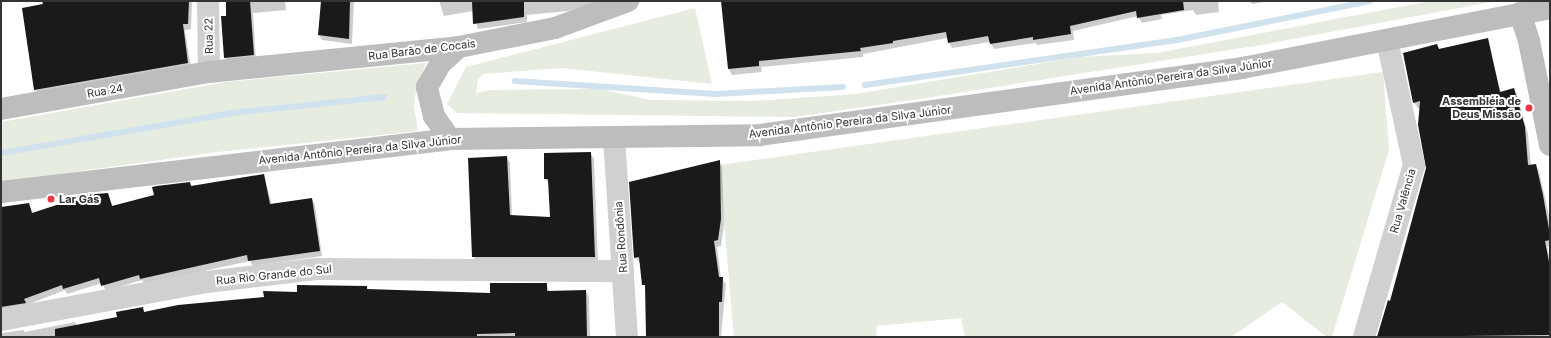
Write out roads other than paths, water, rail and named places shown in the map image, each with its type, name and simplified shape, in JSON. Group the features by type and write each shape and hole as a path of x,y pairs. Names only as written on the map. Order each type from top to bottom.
{"street":[{"name":"Rua 22","path":"208,1 209,72"},
{"name":"Rua Barão de Cocais","path":"209,72 459,47 555,28 628,1"},
{"name":"Avenida Antônio Pereira da Silva Júnior","path":"1,192 450,139 760,135 1242,68 1550,8"},
{"path":"1520,13 1546,104 1550,145"},
{"name":"Rua Valência","path":"1364,337 1414,165 1387,40"},
{"path":"450,139 434,116 427,87 441,63 459,47"},
{"name":"Rua 24","path":"1,109 209,72"},
{"name":"Rua Rondônia","path":"614,137 627,337"},
{"name":"Rua Rio Grande do Sul","path":"1,320 207,282 316,269 623,271"}],"waterway":[{"path":"865,85 1177,40 1370,1"},
{"path":"515,81 716,94 843,87"},
{"path":"1,153 232,113 384,97"}],"place":[{"name":"Assembléia de Deus Missão","path":"1529,108"},
{"name":"Lar Gás","path":"51,199"}]}
